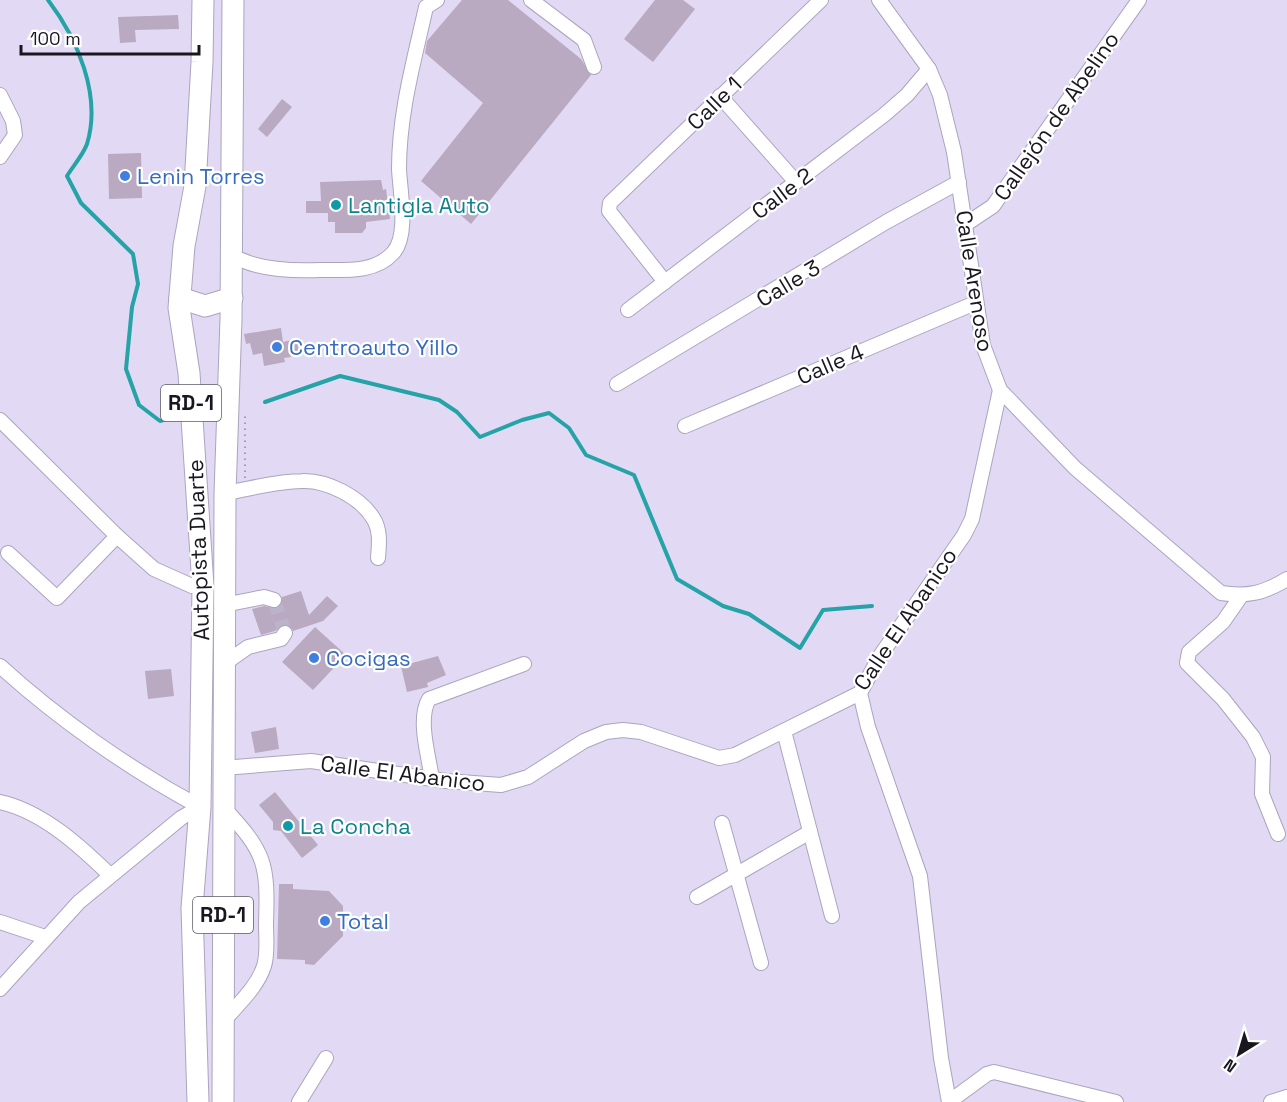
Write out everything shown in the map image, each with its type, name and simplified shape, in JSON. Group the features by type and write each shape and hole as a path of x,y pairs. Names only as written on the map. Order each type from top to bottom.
{"highway":[{"name":"Autopista Duarte","path":"198,1102 192,908 200,807 203,586 189,373 180,307 184,246 195,186 203,0"},
{"name":"Autopista Duarte","path":"223,1102 225,493 232,298 233,0"},
{"path":"180,307 205,306 232,298"},
{"path":"180,307 231,319"},
{"path":"188,1102 194,987"}],"street":[{"path":"232,255 244,263 307,271 364,269 383,262 394,253 402,238 399,168 401,116 426,7 437,0"},
{"path":"531,0 584,40 594,67"},
{"name":"Calle 1","path":"665,282 608,206 821,0"},
{"name":"Calle Arenoso","path":"879,0 929,69 940,95 959,182 983,345 1000,390 1075,468 1221,593 1242,596"},
{"name":"Callejón de Abelino","path":"966,224 979,217 998,199 1139,0"},
{"name":"Calle 2","path":"628,310 796,183 907,95 929,69"},
{"path":"0,95 13,122 15,135 0,157"},
{"path":"720,96 796,183"},
{"name":"Calle 3","path":"617,384 886,222 959,182"},
{"name":"Calle 4","path":"685,426 975,303"},
{"name":"Calle El Abanico","path":"223,768 311,761 432,779 501,785 528,777 584,741 606,732 641,732 719,758 753,748 860,693 880,656 972,519 1000,390"},
{"path":"0,420 117,536 154,569 192,586 203,586"},
{"path":"225,493 303,481 341,491 360,504 374,519 380,538 378,558"},
{"path":"8,553 57,598 117,536"},
{"path":"1278,834 1263,794 1263,757 1252,736 1223,699 1187,663 1189,652 1223,622 1242,596 1264,593 1287,579"},
{"path":"224,605 264,597 274,600"},
{"path":"224,664 248,647 281,639 285,633"},
{"path":"432,779 424,717 425,706 429,699 524,664"},
{"path":"0,666 34,697 139,770 200,807 181,818 79,902 1,986"},
{"path":"860,693 868,727 920,876 941,1058 949,1102 987,1074 994,1072 1116,1102"},
{"path":"784,731 832,916"},
{"path":"0,802 37,818 67,838 110,875"},
{"path":"223,1022 249,992 265,965 267,879 260,854 243,828 224,808"},
{"path":"722,822 761,963"},
{"path":"697,897 810,832"},
{"path":"0,922 45,938"},
{"path":"299,1102 326,1058"},
{"path":"1271,1102 1287,1097"}],"building":[{"path":"462,0 508,0 581,59 591,75 471,224 421,181 483,103 425,53 427,41"},
{"path":"655,0 683,0 695,9 653,62 624,39"},
{"path":"178,15 179,29 135,30 136,42 120,43 118,17"},
{"path":"282,99 292,107 267,137 258,129"},
{"name":"Lenin Torres","path":"141,153 142,198 109,199 108,154"},
{"name":"Lantigla Auto","path":"381,180 383,190 386,189 390,219 366,222 366,228 362,233 335,233 335,222 328,222 328,213 306,213 306,201 321,201 320,182"},
{"name":"Centroauto Yillo","path":"281,328 283,342 301,338 303,350 290,352 291,357 284,358 285,362 264,366 262,353 253,355 250,343 246,344 244,334"},
{"name":"Cocigas","path":"301,591 309,615 327,596 338,606 323,621 293,631 289,625 282,625 275,631 261,635 252,609 264,606 277,609 282,603 282,597"},
{"name":"Cocigas","path":"315,627 346,655 313,690 282,662"},
{"path":"438,656 446,675 427,683 428,687 407,692 401,666"},
{"path":"171,669 174,696 148,699 145,671"},
{"path":"276,727 279,749 255,753 251,732"},
{"name":"La Concha","path":"275,792 318,845 302,858 281,831 273,830 273,822 259,805"},
{"path":"279,884 293,884 293,889 329,891 343,906 343,936 314,965 305,964 305,960 277,959"}],"waterway":[{"path":"48,0 59,15 77,49 89,87 91,125 87,144 67,176 81,203 133,254 138,284 132,307 126,369 139,405 160,421 178,415"},
{"path":"265,402 340,376 439,400 457,412 480,437 522,420 549,413 569,428 586,455 634,475 677,579 723,606 749,614 800,648 823,610 872,606"}],"tunnel":[{"path":"274,600 285,633"}],"place":[{"name":"Lenin Torres","path":"125,176"},
{"name":"Lantigla Auto","path":"336,205"},
{"name":"Centroauto Yillo","path":"277,347"},
{"name":"Cocigas","path":"314,658"},
{"name":"La Concha","path":"288,826"},
{"name":"Total","path":"325,921"}]}
